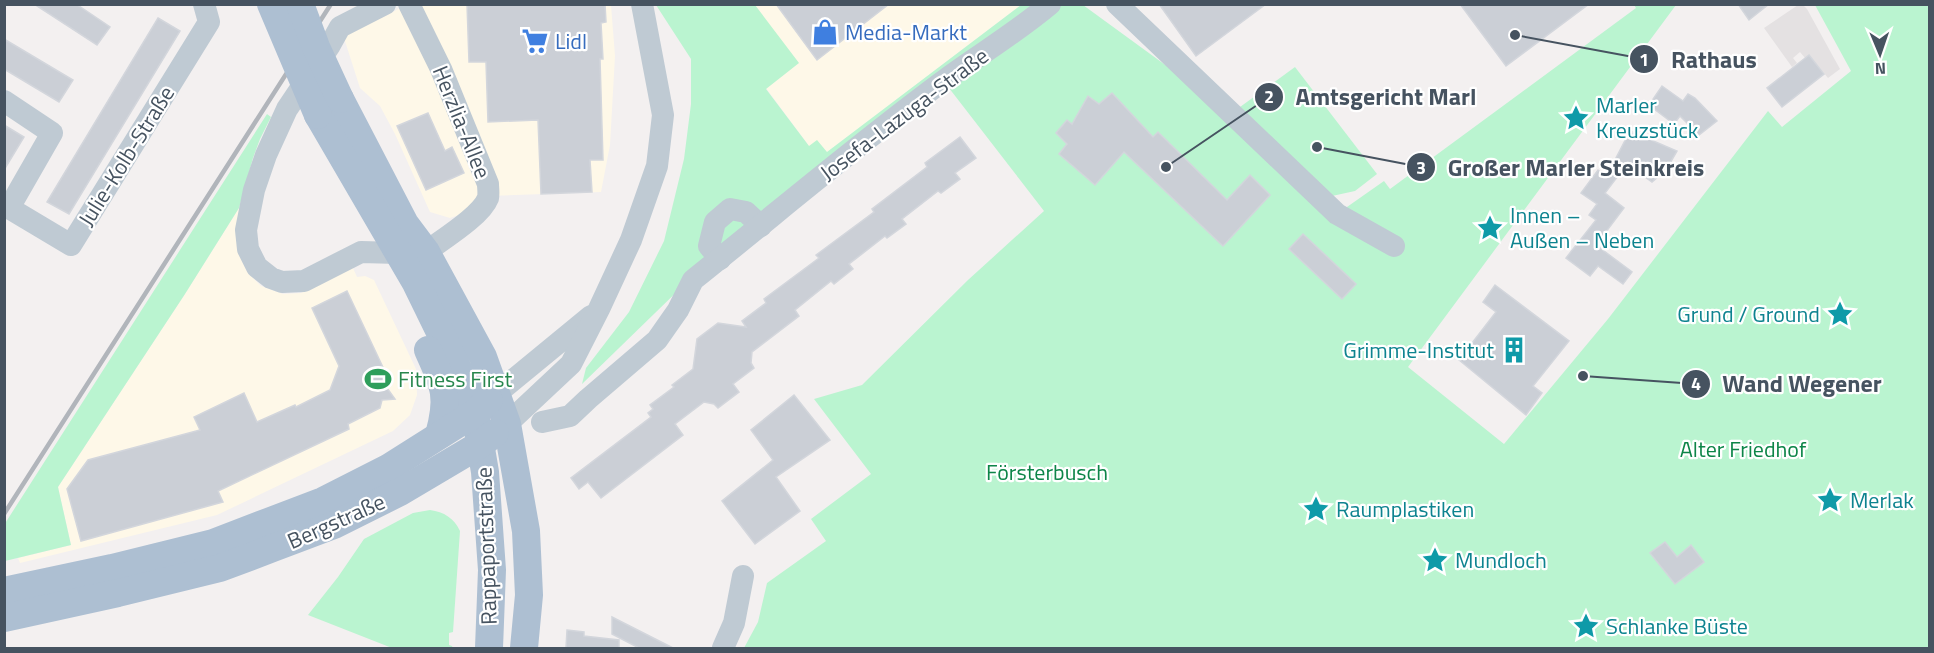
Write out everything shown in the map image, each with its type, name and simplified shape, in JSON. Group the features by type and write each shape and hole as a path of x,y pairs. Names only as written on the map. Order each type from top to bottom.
{"main road":[{"path":"271,4 329,107 405,224 426,252 483,357 507,424"},
{"path":"300,4 329,107 441,379 445,400 444,418 439,435"},
{"path":"389,252 416,283 459,371 475,413 482,444"},
{"name":"Bergstraße","path":"6,604 112,568 213,543 322,501 388,468 475,413 496,393"},
{"name":"Bergstraße","path":"6,604 118,593 220,568 334,525 400,492 482,444 507,424"},
{"name":"Rappaportstraße","path":"507,424 526,531 529,595 524,648"},
{"name":"Rappaportstraße","path":"482,444 492,570 489,648"}],"street":[{"name":"Julie-Kolb-Straße","path":"4,101 52,133 9,208 71,245 209,22 204,4"},
{"path":"385,4 340,27 286,109 254,190 246,230 248,249 257,267 271,278 282,282 304,281 361,252 389,252"},
{"name":"Herzlia-Allee","path":"409,4 441,69 488,184 489,196 483,207 473,217 426,252"},
{"name":"Bergstraße","path":"507,424 571,364 631,240 657,166 663,116 642,4"},
{"name":"Josefa-Lazuga-Straße","path":"542,422 570,416 657,340 678,310 693,280 859,146 946,79 1034,18 1050,4"},
{"path":"1117,4 1337,214 1394,246"},
{"path":"720,259 709,246 715,222 730,209 746,212 761,226"},
{"name":"Bergstraße","path":"496,393 599,309"},
{"path":"723,648 734,623 743,576"}],"shaded area":[{"path":"406,5 611,5 615,56 610,145 601,192 489,196 483,207 450,218 430,212 380,106 360,88 344,38 349,30"},
{"path":"755,5 1021,5 827,152 809,146 766,88"},
{"path":"1798,5 1803,5 1807,9 1840,69 1828,78 1809,55 1805,58 1800,52 1793,58 1797,63 1792,67 1764,28"},
{"path":"239,208 248,273 261,286 283,294 301,293 353,268 357,277 365,276 374,280 416,369 417,395 410,415 393,431 217,515 20,563 18,558 71,545 58,487"}],"green space":[{"path":"656,5 755,5 799,63 766,89 809,146 817,140 827,152 1021,5 1083,5 1223,107 1337,214 1384,181 1390,189 1636,8 1634,5 1676,5 1408,367 1504,444 1608,319 1768,111 1782,127 1851,71 1815,5 1929,5 1929,648 744,648 758,622 767,583 826,541 811,519 871,474 814,399 862,385 968,280 1044,211 942,79 691,278 582,384 586,368 629,312 664,241 684,159 691,104 691,59"},
{"path":"1295,67 1377,174 1355,191 1332,196 1240,107"},
{"path":"267,114 271,117 253,158 239,208 58,487 71,545 5,561 4,525"},
{"path":"430,510 448,516 460,531 453,632 449,633 449,645 453,648 392,648 308,615 364,539 413,513"}],"building":[{"path":"34,4 76,4 110,27 97,45"},
{"path":"467,4 605,4 606,22 601,23 603,59 600,59 603,160 590,160 592,192 541,194 538,120 488,122 486,62 469,62"},
{"name":"Media-Markt","path":"776,4 889,4 817,60"},
{"path":"1159,4 1266,4 1196,56"},
{"path":"1460,4 1589,4 1506,66"},
{"path":"1738,4 1769,4 1749,20"},
{"path":"158,18 180,31 69,214 47,202"},
{"path":"4,39 73,80 59,102 4,69"},
{"path":"1809,55 1824,74 1782,107 1767,88"},
{"path":"1662,86 1683,101 1688,94 1695,98 1717,121 1699,135 1680,116 1674,124 1649,105"},
{"path":"1112,93 1153,137 1158,132 1227,200 1250,175 1270,195 1223,246 1124,152 1095,185 1059,154 1067,144 1056,133 1067,120 1072,124 1088,96 1099,104"},
{"path":"428,113 445,151 452,147 464,173 426,190 397,126"},
{"path":"4,125 24,137 4,170"},
{"path":"1630,131 1677,151 1666,170 1652,182 1627,164 1605,193 1624,208 1596,245 1632,272 1623,284 1598,266 1590,276 1566,258 1596,220 1589,215 1597,204 1581,193 1598,170 1606,177"},
{"path":"960,137 976,158 955,173 960,179 941,193 938,191 902,219 906,224 887,238 885,236 849,264 853,269 834,284 831,281 795,310 799,316 752,352 751,363 754,368 733,384 739,392 718,408 714,404 704,402 675,424 683,435 601,498 588,482 579,489 571,478 651,417 648,413 653,409 650,405 693,369 697,339 718,323 746,327 742,321 766,303 764,299 819,258 816,255 874,212 872,209 927,167 925,163"},
{"path":"1303,234 1356,284 1342,299 1289,249"},
{"name":"Grimme-Institut","path":"1495,285 1569,341 1533,386 1542,393 1526,415 1459,360 1496,312 1483,302"},
{"path":"347,291 389,380 387,388 395,399 382,400 380,408 348,424 349,429 218,491 223,502 81,541 67,489 88,460 200,430 194,417 244,393 257,422 295,405 296,407 330,390 339,366 312,308"},
{"path":"794,395 830,440 776,477 800,511 755,544 722,501 773,460 751,430"},
{"path":"1665,542 1677,557 1691,545 1704,562 1675,584 1650,553"},
{"path":"612,617 673,648 639,648 612,634"},
{"path":"567,630 584,632 584,636 619,640 619,648 566,648"}],"railway":[{"path":"4,514 331,4"}],"place":[{"name":"Media-Markt","path":"825,32"},
{"name":"Rathaus","path":"1515,35"},
{"name":"Lidl","path":"535,41"},
{"name":"Marler Kreuzstück","path":"1576,118"},
{"name":"Großer Marler Steinkreis","path":"1317,147"},
{"name":"Amtsgericht Marl","path":"1166,167"},
{"name":"Innen – Außen – Neben","path":"1490,228"},
{"name":"Grund / Ground","path":"1840,314"},
{"name":"Grimme-Institut","path":"1514,350"},
{"name":"Wand Wegener","path":"1583,376"},
{"name":"Fitness First","path":"378,379"},
{"name":"Merlak","path":"1830,500"},
{"name":"Raumplastiken","path":"1316,509"},
{"name":"Mundloch","path":"1435,560"},
{"name":"Schlanke Büste","path":"1586,626"}],"park label":[{"name":"Alter Friedhof","path":"1743,449"},
{"name":"Försterbusch","path":"1047,472"}]}
